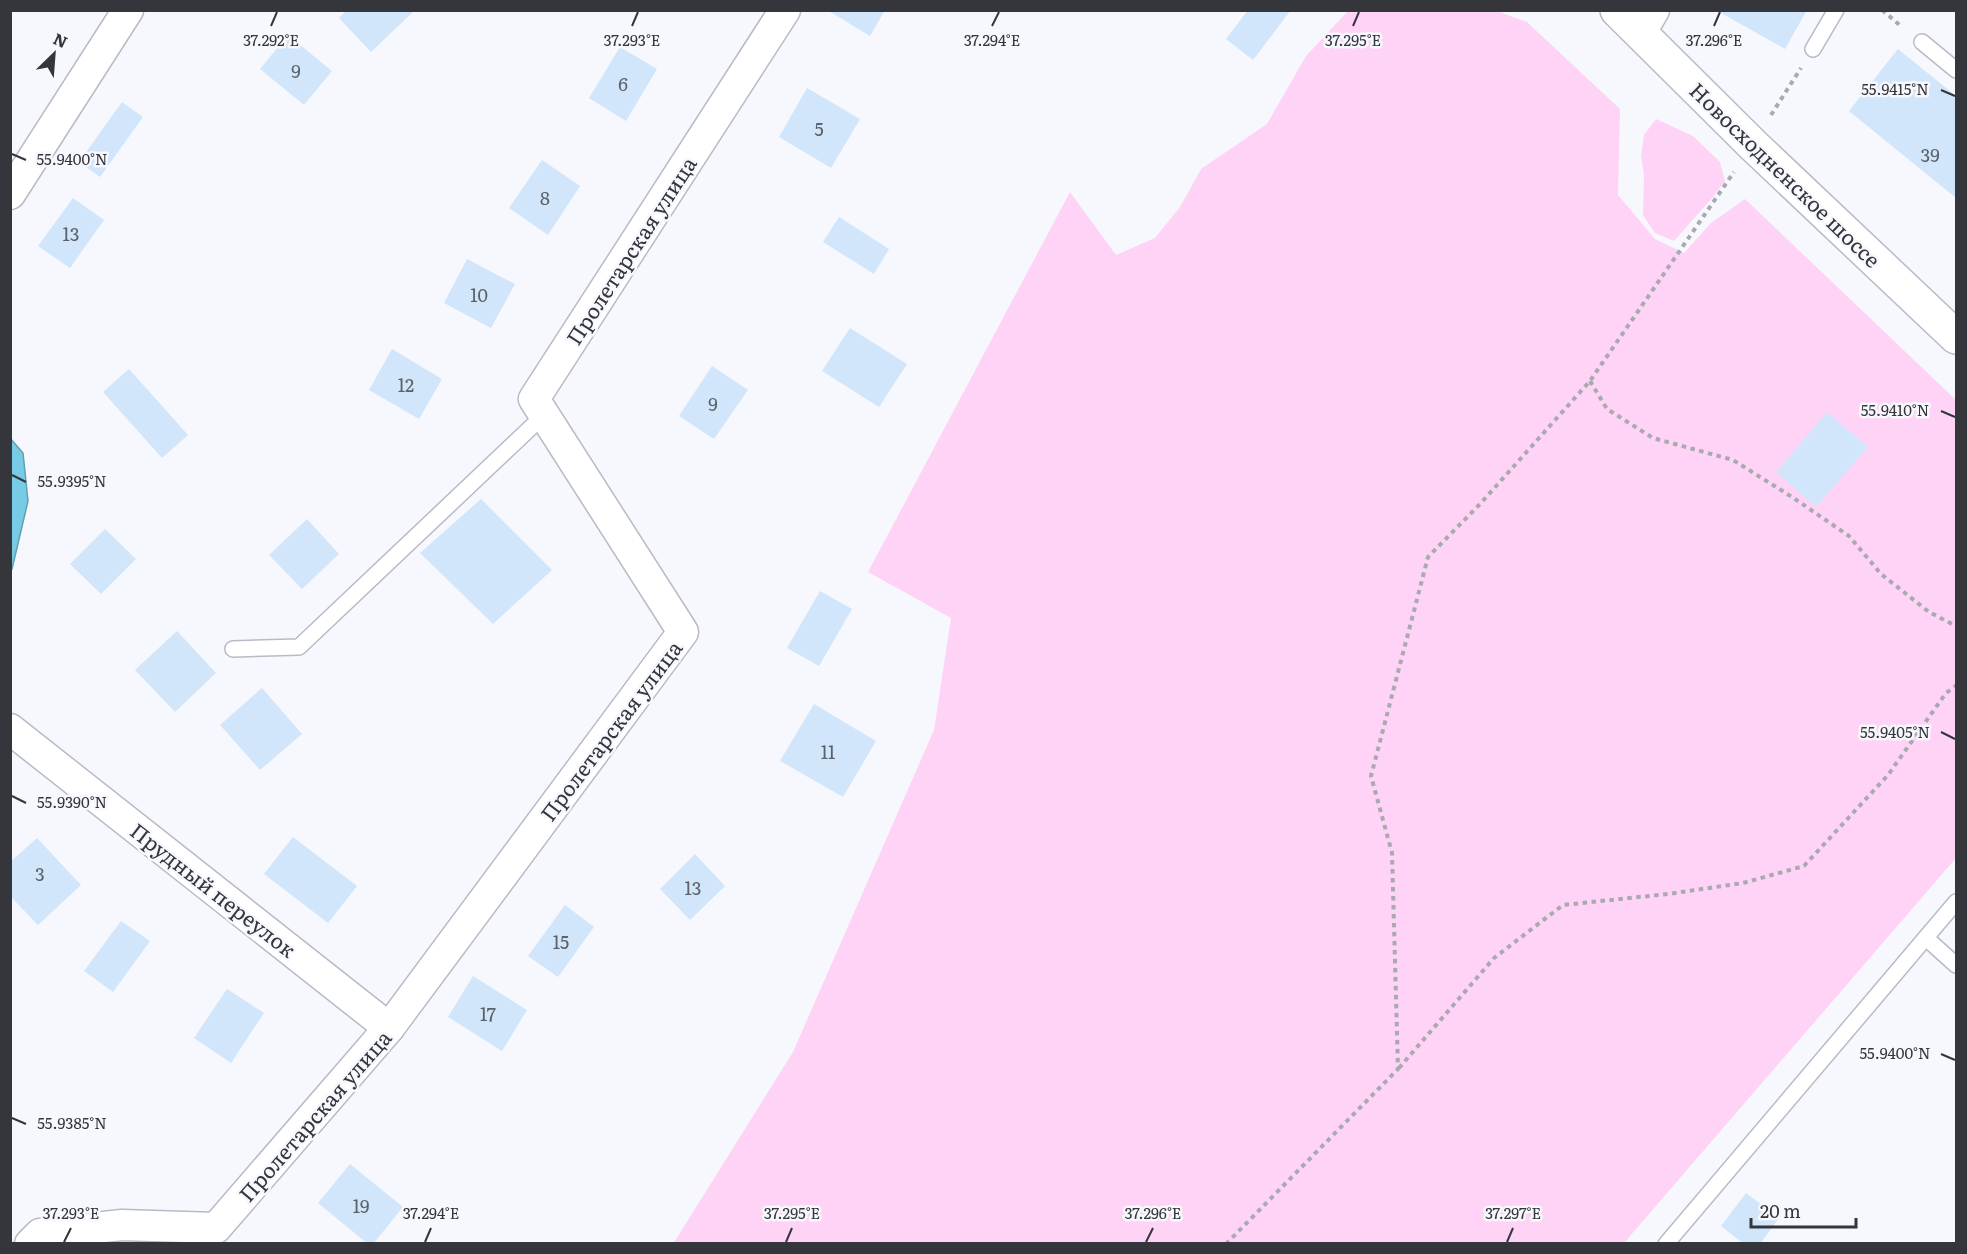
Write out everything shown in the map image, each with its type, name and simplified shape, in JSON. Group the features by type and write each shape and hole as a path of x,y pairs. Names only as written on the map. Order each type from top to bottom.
{"street":[{"path":"10,194 128,10"},
{"name":"Пролетарская улица","path":"30,1244 40,1234 122,1225 219,1236 389,1028 683,632 534,399 785,10"},
{"name":"Новосходненское шоссе","path":"1617,10 1647,22 1753,145 1956,337"},
{"name":"Прудный переулок","path":"10,729 389,1028"}],"lane":[{"path":"1813,49 1836,10"},
{"path":"1922,42 1956,70"},
{"path":"232,649 299,647 544,415"},
{"path":"1666,1244 1956,902"},
{"path":"1926,938 1956,965"}],"path":[{"path":"1770,115 1813,49"},
{"path":"1398,1069 1392,853 1371,776 1428,557 1480,504 1590,381 1753,145"},
{"path":"1590,381 1607,410 1653,438 1733,460 1792,497 1849,536 1881,574 1929,612 1956,626"},
{"path":"1226,1244 1398,1069 1494,958 1563,905 1668,894 1743,883 1804,866 1888,775 1946,693 1956,686"}],"shaded area":[{"path":"1348,11 1497,11 1527,22 1620,109 1618,195 1655,239 1684,253 1711,223 1745,199 1956,400 1956,858 1624,1243 673,1244 793,1052 934,730 951,618 868,572 1070,192 1116,255 1155,238 1180,207 1201,169 1267,124 1306,56"},
{"path":"1656,119 1693,136 1720,162 1725,181 1674,241 1655,233 1643,215 1644,175 1641,156 1644,135"}],"water":[{"path":"10,438 23,453 28,501 12,569 11,569"}],"building":[{"path":"347,10 415,10 371,52 339,18"},
{"path":"827,10 885,10 870,36"},
{"path":"1248,10 1291,10 1253,60 1226,39"},
{"path":"1722,10 1807,10 1785,49 1721,13"},
{"path":"288,35 332,71 304,105 260,69"},
{"path":"620,47 657,69 626,121 589,98"},
{"path":"1898,49 1956,96 1956,198 1849,111"},
{"path":"807,88 860,119 831,168 779,137"},
{"path":"122,102 143,117 100,177 79,162"},
{"path":"542,160 580,186 548,235 509,208"},
{"path":"73,198 104,220 70,268 38,246"},
{"path":"839,217 889,249 874,274 823,242"},
{"path":"467,259 515,284 491,328 444,303"},
{"path":"850,328 907,364 879,407 822,371"},
{"path":"392,349 442,379 419,419 369,390"},
{"path":"712,366 748,390 714,439 679,416"},
{"path":"129,369 188,435 162,458 103,392"},
{"path":"1827,412 1868,447 1816,507 1776,472"},
{"path":"481,499 552,570 493,624 420,553"},
{"path":"307,519 339,554 302,589 269,555"},
{"path":"105,529 136,559 101,594 70,564"},
{"path":"820,591 852,609 819,666 787,648"},
{"path":"177,631 216,673 175,712 135,670"},
{"path":"262,688 302,734 260,770 220,725"},
{"path":"814,704 876,741 843,797 780,761"},
{"path":"293,837 357,886 328,923 264,874"},
{"path":"37,838 81,885 38,925 10,896 10,862"},
{"path":"695,854 725,886 690,920 660,889"},
{"path":"565,905 594,927 558,977 528,956"},
{"path":"121,921 150,941 113,992 84,971"},
{"path":"473,976 527,1010 502,1051 448,1017"},
{"path":"227,989 264,1013 231,1063 194,1038"},
{"path":"350,1164 403,1207 373,1244 368,1244 318,1203"},
{"path":"1746,1193 1779,1218 1760,1244 1744,1244 1721,1226"}]}
